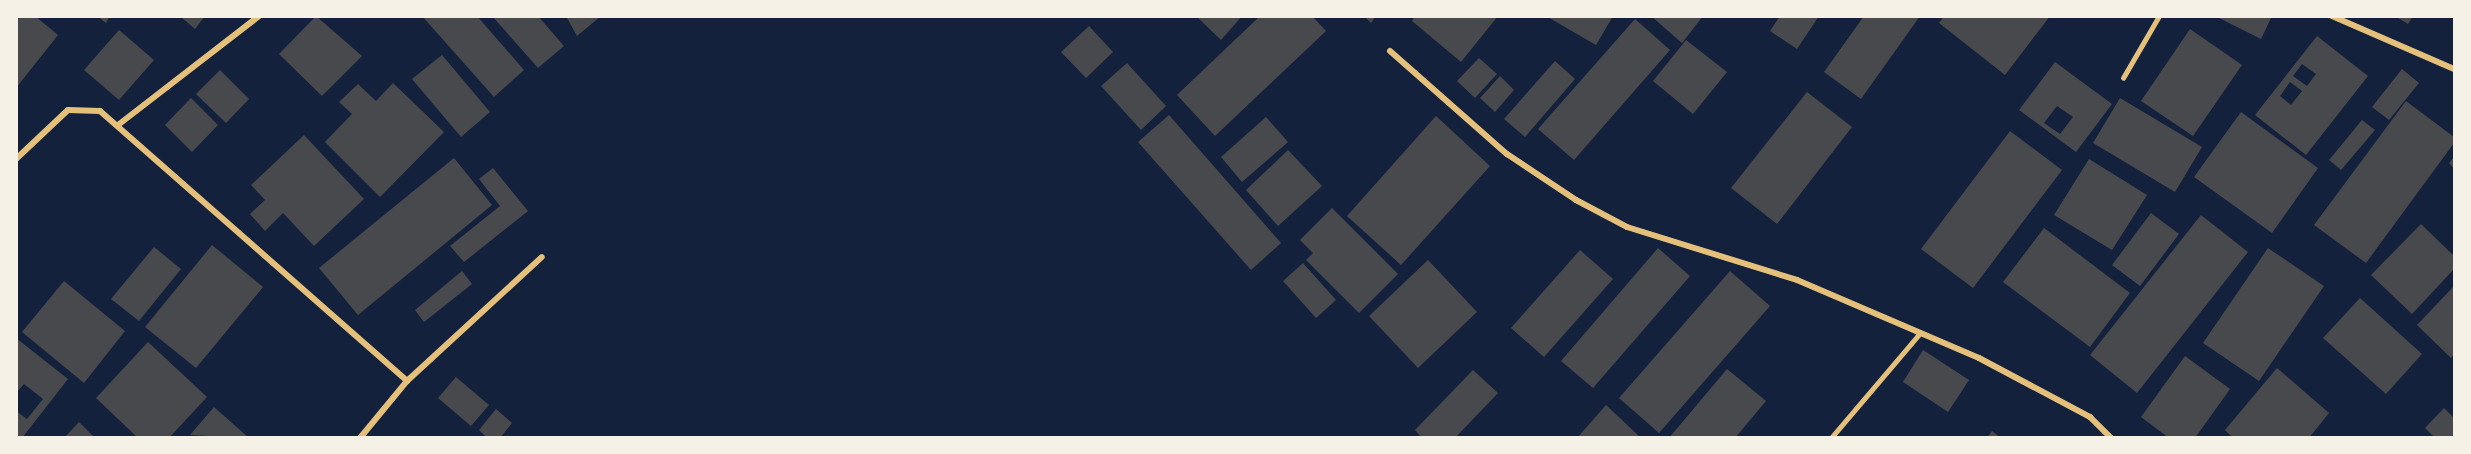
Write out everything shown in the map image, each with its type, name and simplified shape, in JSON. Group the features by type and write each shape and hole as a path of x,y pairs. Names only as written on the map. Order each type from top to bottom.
{"street":[{"path":"118,125 259,16"},
{"path":"2332,16 2454,69"},
{"path":"1390,51 1507,154 1606,216 1797,280 2016,375 2090,417 2111,438"},
{"path":"16,159 68,110 100,111 407,381"},
{"path":"360,438 407,381 542,256"}],"lane":[{"path":"2123,78 2159,16"},
{"path":"1831,438 1920,333"}],"building":[{"path":"16,16 35,16 58,35 16,88"},
{"path":"97,16 110,16 106,23"},
{"path":"180,16 205,16 195,29"},
{"path":"316,16 362,56 322,96 279,54"},
{"path":"422,16 477,16 524,70 494,97"},
{"path":"492,16 538,16 564,46 538,68"},
{"path":"566,16 601,16 577,36"},
{"path":"1196,16 1242,16 1221,40"},
{"path":"1260,16 1312,16 1326,31 1215,136 1177,95"},
{"path":"1364,16 1376,16 1371,23"},
{"path":"1415,16 1498,16 1461,62 1412,21"},
{"path":"1546,16 1613,16 1596,45"},
{"path":"1651,16 1703,16 1682,43"},
{"path":"1780,16 1819,16 1797,49 1770,31"},
{"path":"1864,16 1920,16 1861,99 1824,72"},
{"path":"1944,16 2050,16 2005,75 1939,23"},
{"path":"2215,16 2272,16 2261,39"},
{"path":"2395,16 2413,16 2408,24"},
{"path":"1635,19 1670,50 1574,160 1538,129"},
{"path":"1089,26 1113,52 1086,78 1061,52"},
{"path":"2190,29 2242,65 2193,136 2141,101"},
{"path":"119,30 154,60 119,100 84,70"},
{"path":"2317,36 2368,76 2306,155 2255,115","holes":["2302,64 2316,74 2307,86 2293,76","2290,82 2302,91 2291,105 2280,96"]},
{"path":"1686,40 1727,72 1693,114 1653,81"},
{"path":"442,55 490,112 461,137 412,79"},
{"path":"1479,58 1497,74 1475,98 1457,81"},
{"path":"1555,61 1575,79 1525,137 1504,119"},
{"path":"2055,62 2112,104 2076,152 2019,110","holes":["2057,106 2073,117 2060,134 2044,123"]},
{"path":"1127,63 1166,106 1141,130 1101,86"},
{"path":"2402,69 2419,83 2389,120 2372,107"},
{"path":"220,70 249,99 226,123 196,94"},
{"path":"1500,76 1514,90 1495,112 1480,98"},
{"path":"393,83 444,132 380,197 325,142 352,114 339,102 358,84 376,101"},
{"path":"1807,92 1852,127 1777,224 1731,188"},
{"path":"191,98 218,125 192,152 165,125"},
{"path":"2120,98 2202,147 2175,192 2093,143"},
{"path":"2406,101 2454,137 2454,143 2366,263 2314,225"},
{"path":"2241,112 2318,168 2272,233 2194,177"},
{"path":"1169,115 1281,243 1251,270 1138,142"},
{"path":"1436,116 1490,166 1401,265 1347,216"},
{"path":"1266,117 1288,142 1242,182 1221,157"},
{"path":"2362,120 2375,130 2341,170 2329,160"},
{"path":"2010,131 2062,170 1973,288 1921,249"},
{"path":"304,135 364,199 314,246 283,213 265,231 250,214 265,200 251,185"},
{"path":"1288,150 1322,186 1278,226 1246,190"},
{"path":"2454,157 2454,169 2449,163"},
{"path":"454,158 492,205 358,315 319,268"},
{"path":"2089,159 2147,195 2112,250 2054,215"},
{"path":"493,168 528,211 464,262 450,246 500,206 479,179"},
{"path":"1332,208 1398,274 1359,313 1306,260 1313,253 1300,240"},
{"path":"2151,213 2179,234 2140,286 2112,265"},
{"path":"2201,215 2248,252 2137,393 2090,355"},
{"path":"2421,224 2454,256 2454,269 2412,314 2371,275"},
{"path":"2044,228 2130,293 2090,347 2003,282"},
{"path":"212,245 263,287 196,368 145,327"},
{"path":"154,247 181,269 139,321 111,299"},
{"path":"1658,248 1690,276 1593,388 1561,361"},
{"path":"2268,248 2324,286 2259,381 2203,343"},
{"path":"1580,250 1613,279 1544,357 1511,328"},
{"path":"1428,260 1477,312 1418,368 1369,316"},
{"path":"1303,263 1336,300 1316,318 1283,281"},
{"path":"462,271 472,284 424,322 415,310"},
{"path":"1730,271 1770,306 1659,433 1619,398"},
{"path":"64,281 125,331 84,383 22,332"},
{"path":"2454,286 2454,354 2451,358 2417,325"},
{"path":"2360,298 2422,354 2386,394 2323,338"},
{"path":"16,338 68,379 22,438 16,438 16,411 27,419 43,399 24,384 16,393"},
{"path":"148,342 207,397 169,438 138,438 96,398"},
{"path":"1923,350 1969,380 1948,412 1903,382"},
{"path":"2185,356 2230,389 2195,438 2169,438 2141,417"},
{"path":"2277,368 2329,413 2309,438 2233,438 2225,430"},
{"path":"1727,369 1766,401 1735,438 1669,438"},
{"path":"1473,370 1498,393 1455,438 1422,438 1415,430"},
{"path":"456,377 489,405 471,426 438,398"},
{"path":"1606,405 1641,438 1577,438"},
{"path":"214,407 249,438 190,435"},
{"path":"2444,408 2454,418 2454,438 2435,438 2425,428"},
{"path":"496,409 512,423 500,438 487,438 479,430"},
{"path":"79,422 95,438 64,438"},
{"path":"1992,431 2001,438 1987,438"}]}
